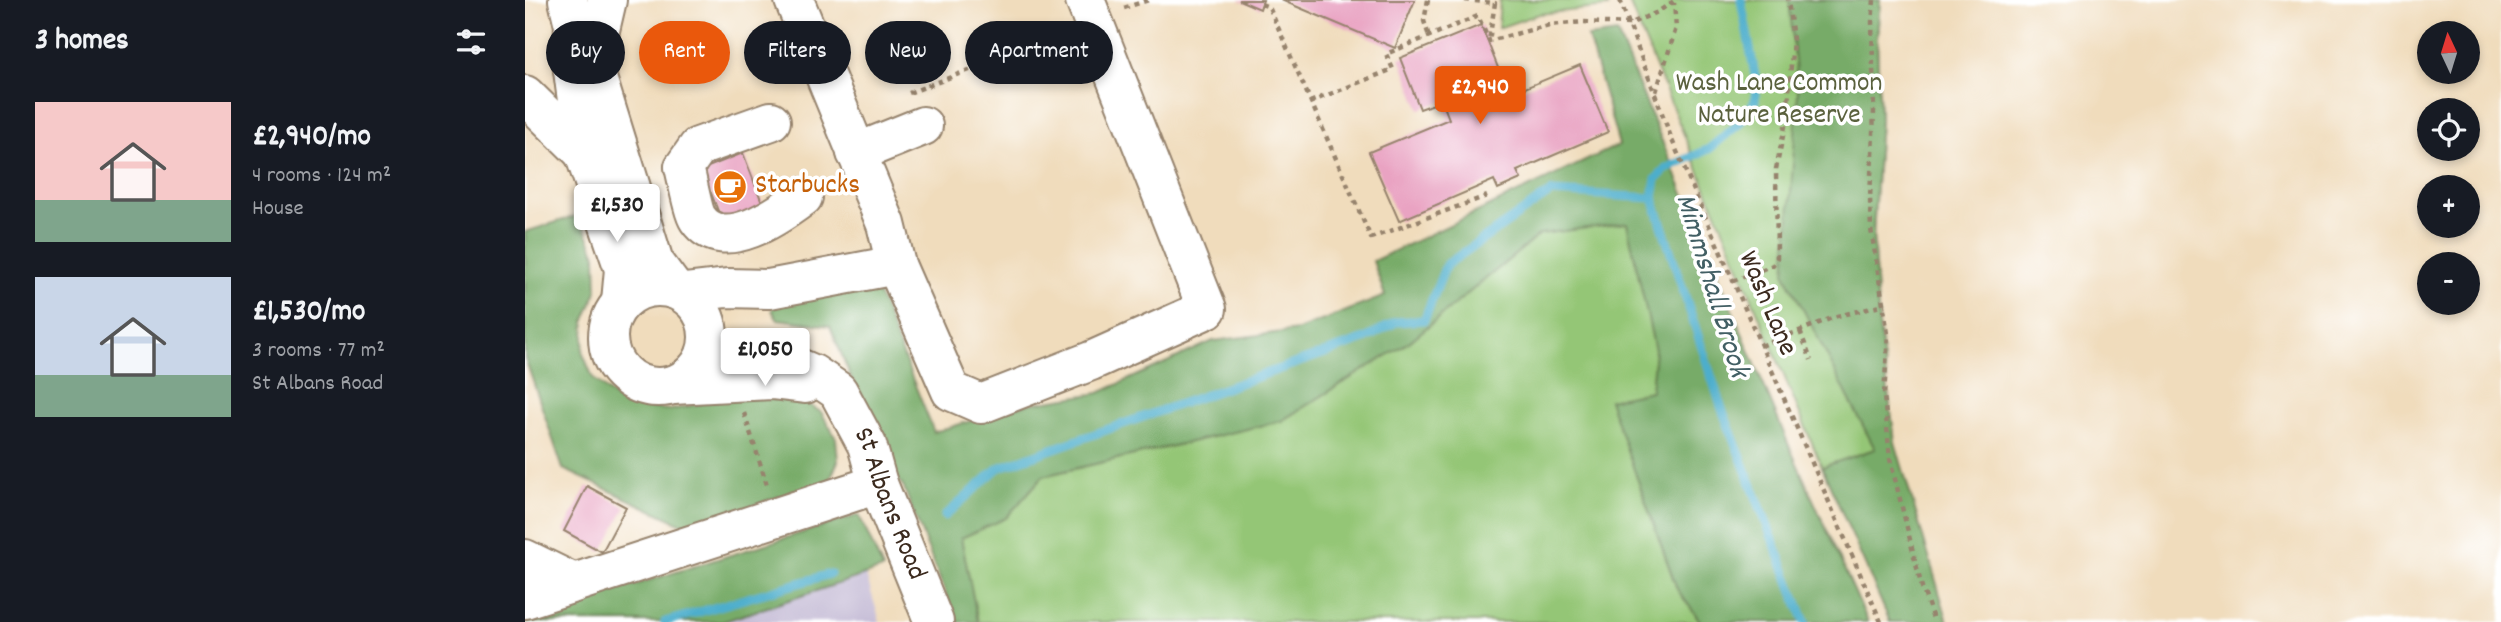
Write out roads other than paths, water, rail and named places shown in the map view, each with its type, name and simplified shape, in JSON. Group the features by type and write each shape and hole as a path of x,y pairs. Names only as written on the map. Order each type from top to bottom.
{"street":[{"path":"568,0 574,25 572,63 585,153 624,269 621,302"},
{"path":"607,0 600,30 597,78 654,262 679,291 698,305 706,348"},
{"path":"794,0 886,224 896,265 951,391 981,404 1091,361 1207,309 1089,11"},
{"path":"525,95 585,153"},
{"path":"771,121 698,147 684,167 698,219 714,232 733,235 780,215 803,197"},
{"path":"856,153 923,126"},
{"path":"838,391 771,380 654,388 631,380 614,363 608,348 607,332 611,316 633,292 650,287 679,291 769,289 896,265"},
{"path":"672,386 690,376 731,314 769,289"},
{"name":"St Albans Road","path":"706,348 785,362 813,374 838,391 867,445 922,619"},
{"path":"525,599 878,484"},
{"path":"525,559 574,583"}],"waterway":[{"name":"Mimmshall Brook","path":"1741,0 1756,81 1755,101 1740,123 1709,149 1667,168 1656,179 1653,198 1722,409 1805,622"},
{"path":"945,516 998,468 1365,339 1396,322 1424,320 1446,265 1551,192 1653,198"},
{"path":"665,622 830,574"}],"place":[{"name":"Starbucks","path":"730,187"}],"park label":[{"name":"Wash Lane Common Nature Reserve","path":"1779,101"}]}
